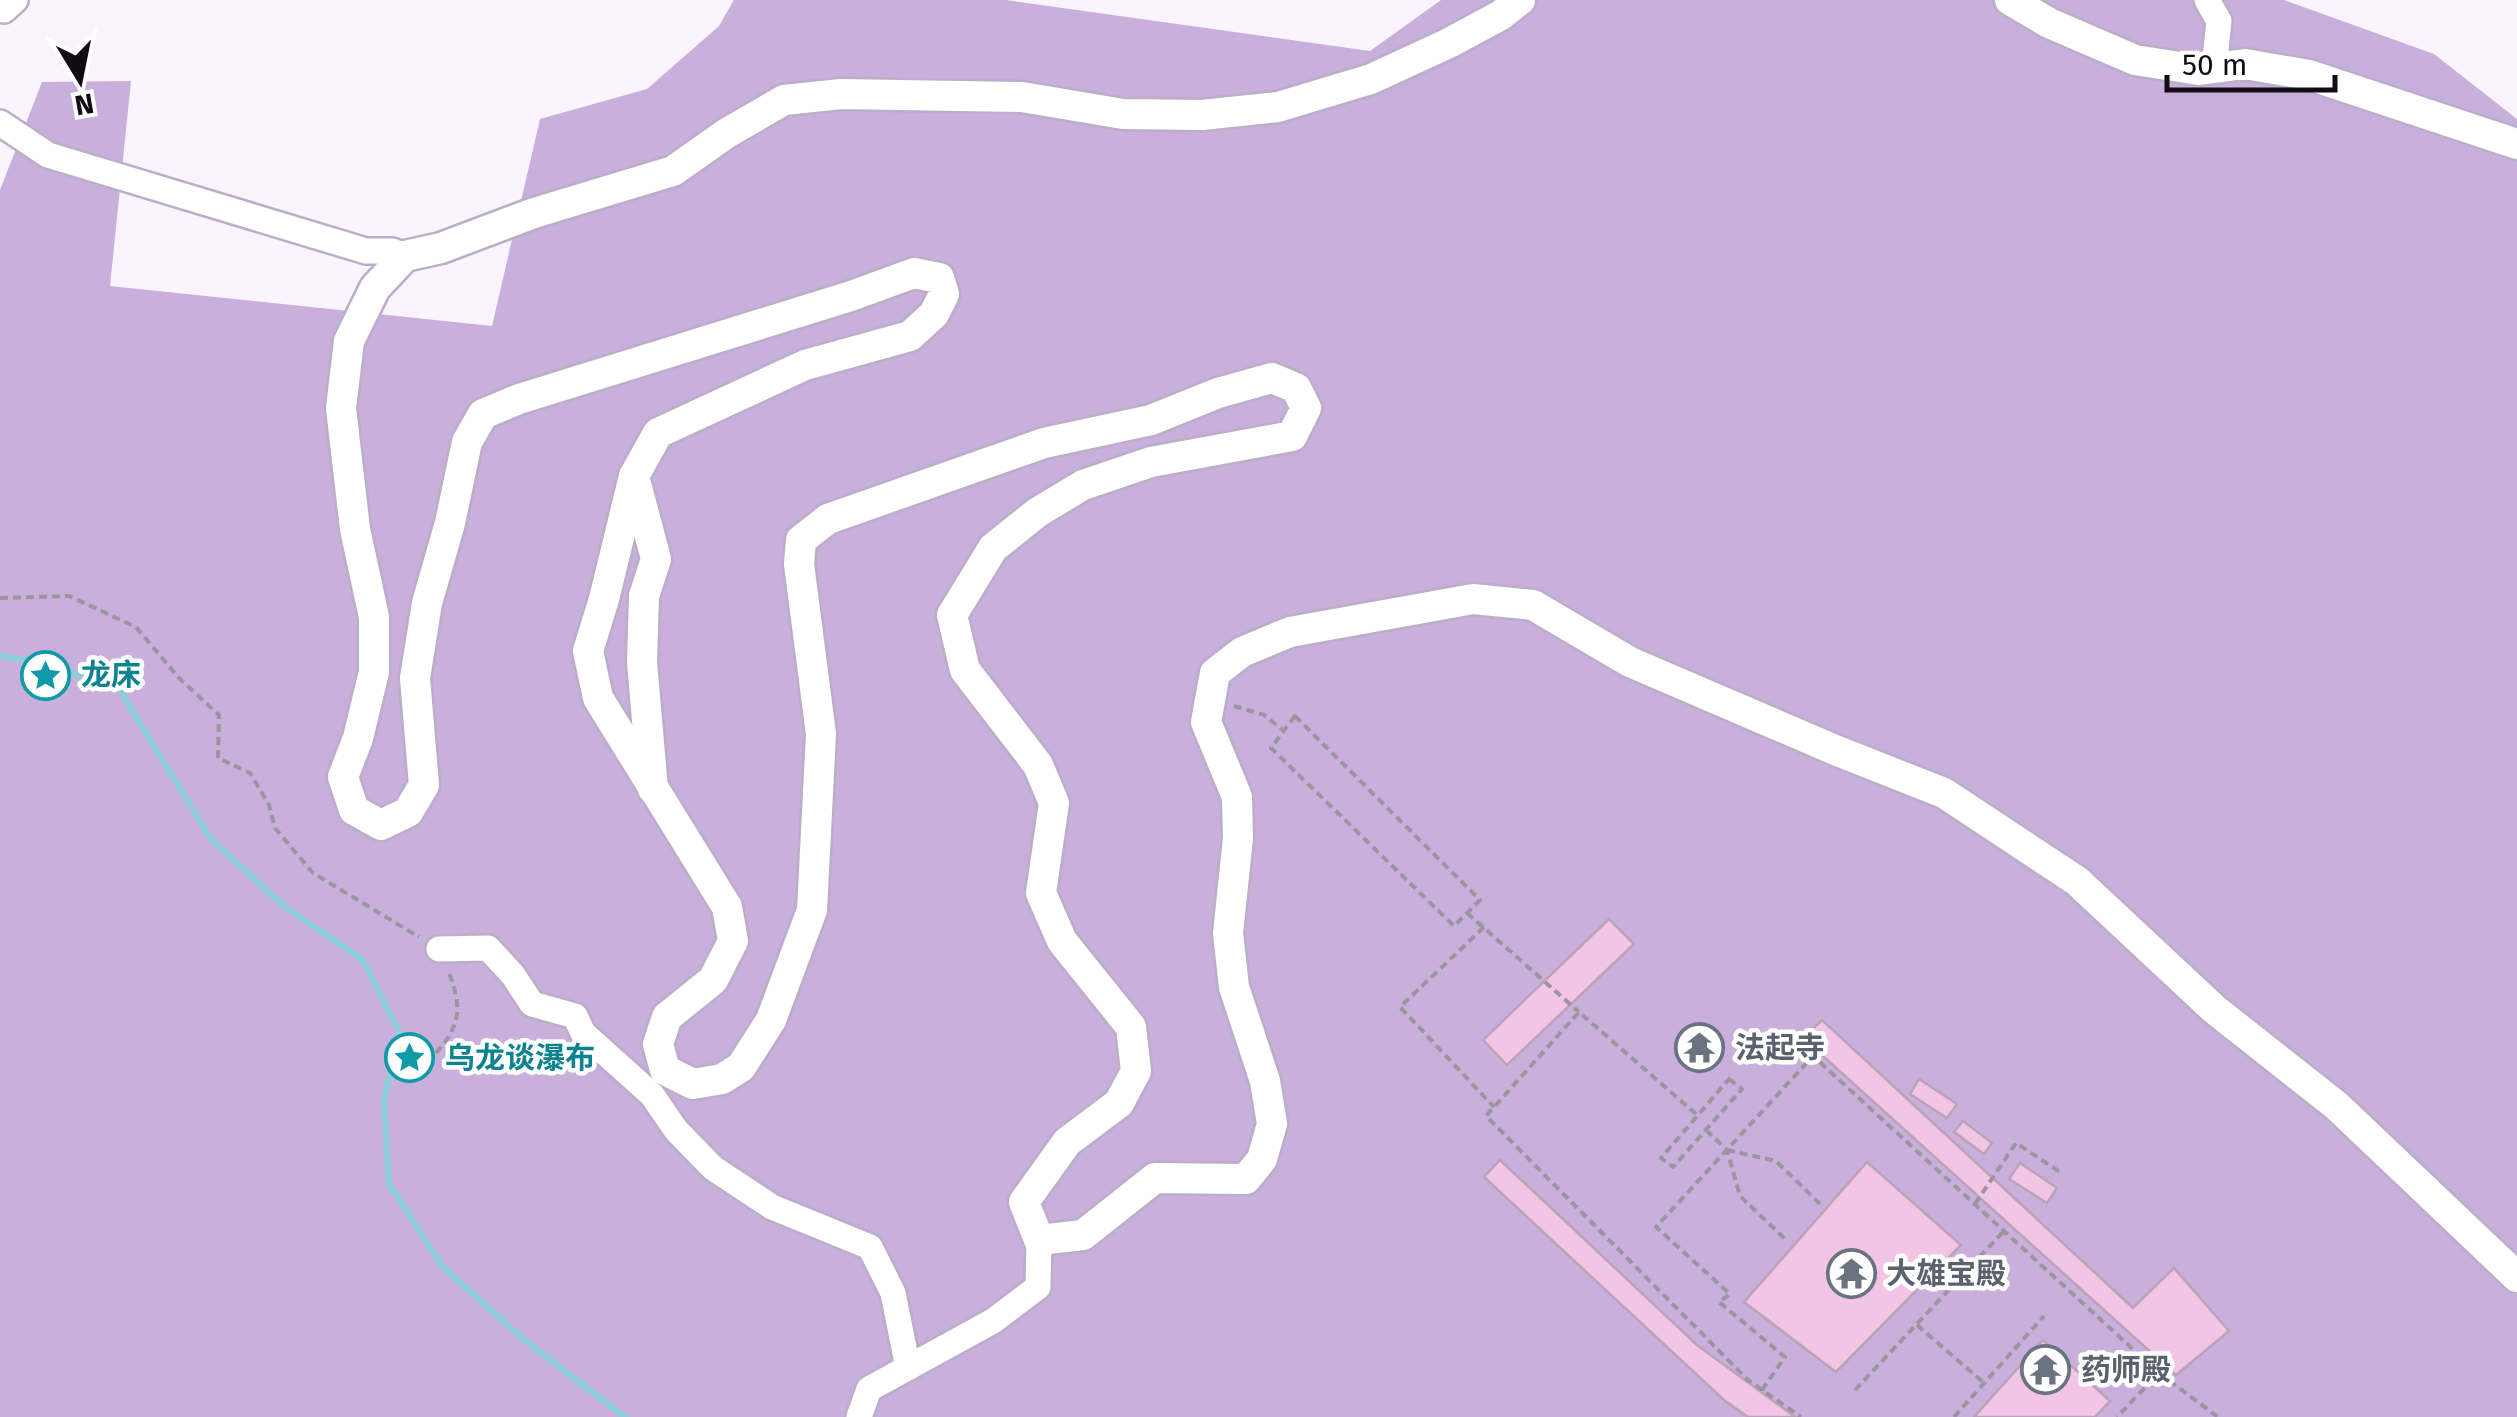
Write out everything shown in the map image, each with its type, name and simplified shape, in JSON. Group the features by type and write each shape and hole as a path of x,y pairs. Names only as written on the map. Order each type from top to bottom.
{"street":[{"path":"0,9 15,0"},
{"path":"0,123 48,154 366,251 392,251 405,256 441,248 550,208 673,171 784,100 841,94 1022,97 1123,114 1202,116 1278,108 1371,78 1449,43 1520,0"},
{"path":"2010,0 2049,23 2135,60 2199,70 2244,64 2309,74 2517,144"},
{"path":"2207,0 2219,21 2214,68"},
{"path":"405,256 376,288 349,341 341,408 355,528 374,617 374,672 358,738 343,777 354,810 381,825 408,812 424,785 414,678 427,603 450,523 467,442 483,414 519,398 724,336 914,272 939,278 944,294 934,314 910,336 805,365 658,433 634,476 588,650 598,698 727,907 733,941 713,980 667,1018 658,1044 665,1070 693,1084 722,1079 741,1067 770,1020 812,910 821,734 799,564 800,540 828,519 1044,443 1151,420 1218,392 1272,378 1296,388 1306,408 1292,436 1151,462 1083,485 1038,512 992,548 952,615 965,670 1038,765 1054,803 1041,894 1062,941 1131,1027 1136,1071 1119,1102 1067,1142 1024,1202 1038,1240 1038,1287 993,1321 868,1390 859,1417"},
{"path":"634,476 656,559 644,596 642,662 654,789"},
{"path":"1038,1240 1083,1235 1155,1178 1246,1180 1262,1159 1272,1124 1264,1082 1234,988 1228,933 1238,838 1237,798 1206,722 1215,673 1242,652 1290,632 1473,599 1533,605 1630,662 1944,793 2077,881 2214,1009 2337,1106 2517,1277"},
{"path":"439,949 488,948 532,1004 575,1016 583,1032 652,1096 676,1130 713,1168 772,1207 870,1246 894,1292 908,1368"}],"path":[{"path":"0,598 68,596 136,628 179,678 219,716 218,758 250,773 269,805 275,828 313,873 439,949 458,996 454,1034 436,1053"},
{"path":"1210,698 1264,715 1284,730"},
{"path":"1294,716 1480,900 1454,926 1271,748 1284,730 1294,716"},
{"path":"1467,913 1696,1114"},
{"path":"1484,928 1400,1006 1494,1107"},
{"path":"1579,1012 1486,1116 1748,1380 1801,1417"},
{"path":"1762,1390 1785,1357 1719,1302 1730,1294 1656,1227 1813,1056 2159,1373 2218,1417"},
{"path":"1729,1078 1742,1088 1673,1167 1661,1158 1696,1114 1729,1078"},
{"path":"1706,1130 1727,1150 1740,1196 1786,1240"},
{"path":"1975,1204 2016,1143 2063,1174"},
{"path":"1727,1150 1776,1160 1820,1204"},
{"path":"1855,1390 2004,1231"},
{"path":"1954,1417 2044,1316"},
{"path":"1917,1325 1984,1383"},
{"path":"2117,1417 2159,1373"}],"shaded area":[{"path":"734,0 1006,0 1370,51 1441,0 2284,0 2434,54 2517,119 2517,1417 0,1417 0,190 42,82 131,81 110,286 492,326 540,119 647,89 719,26"}],"building":[{"path":"1609,919 1634,944 1507,1065 1483,1040"},
{"path":"1822,1020 2133,1308 2174,1268 2229,1331 2176,1375 1803,1038"},
{"path":"1919,1079 1957,1104 1947,1118 1910,1094"},
{"path":"1963,1121 1992,1143 1984,1154 1954,1132"},
{"path":"1500,1160 1697,1345 1795,1417 1748,1417 1724,1400 1484,1177"},
{"name":"大雄宝殿","path":"1867,1162 1961,1245 1836,1372 1744,1302"},
{"path":"2020,1163 2057,1188 2047,1203 2009,1179"},
{"name":"药师殿","path":"2043,1340 2110,1401 2095,1417 1974,1417"}],"waterway":[{"path":"0,656 44,663 119,689 211,839 284,906 363,960 400,1034 384,1099 389,1184 442,1266 523,1339 625,1417"}],"place":[{"name":"龙床","path":"46,675"},
{"name":"法起寺","path":"1700,1048"},
{"name":"乌龙谈瀑布","path":"410,1058"},
{"name":"大雄宝殿","path":"1851,1274"},
{"name":"药师殿","path":"2046,1370"}]}
